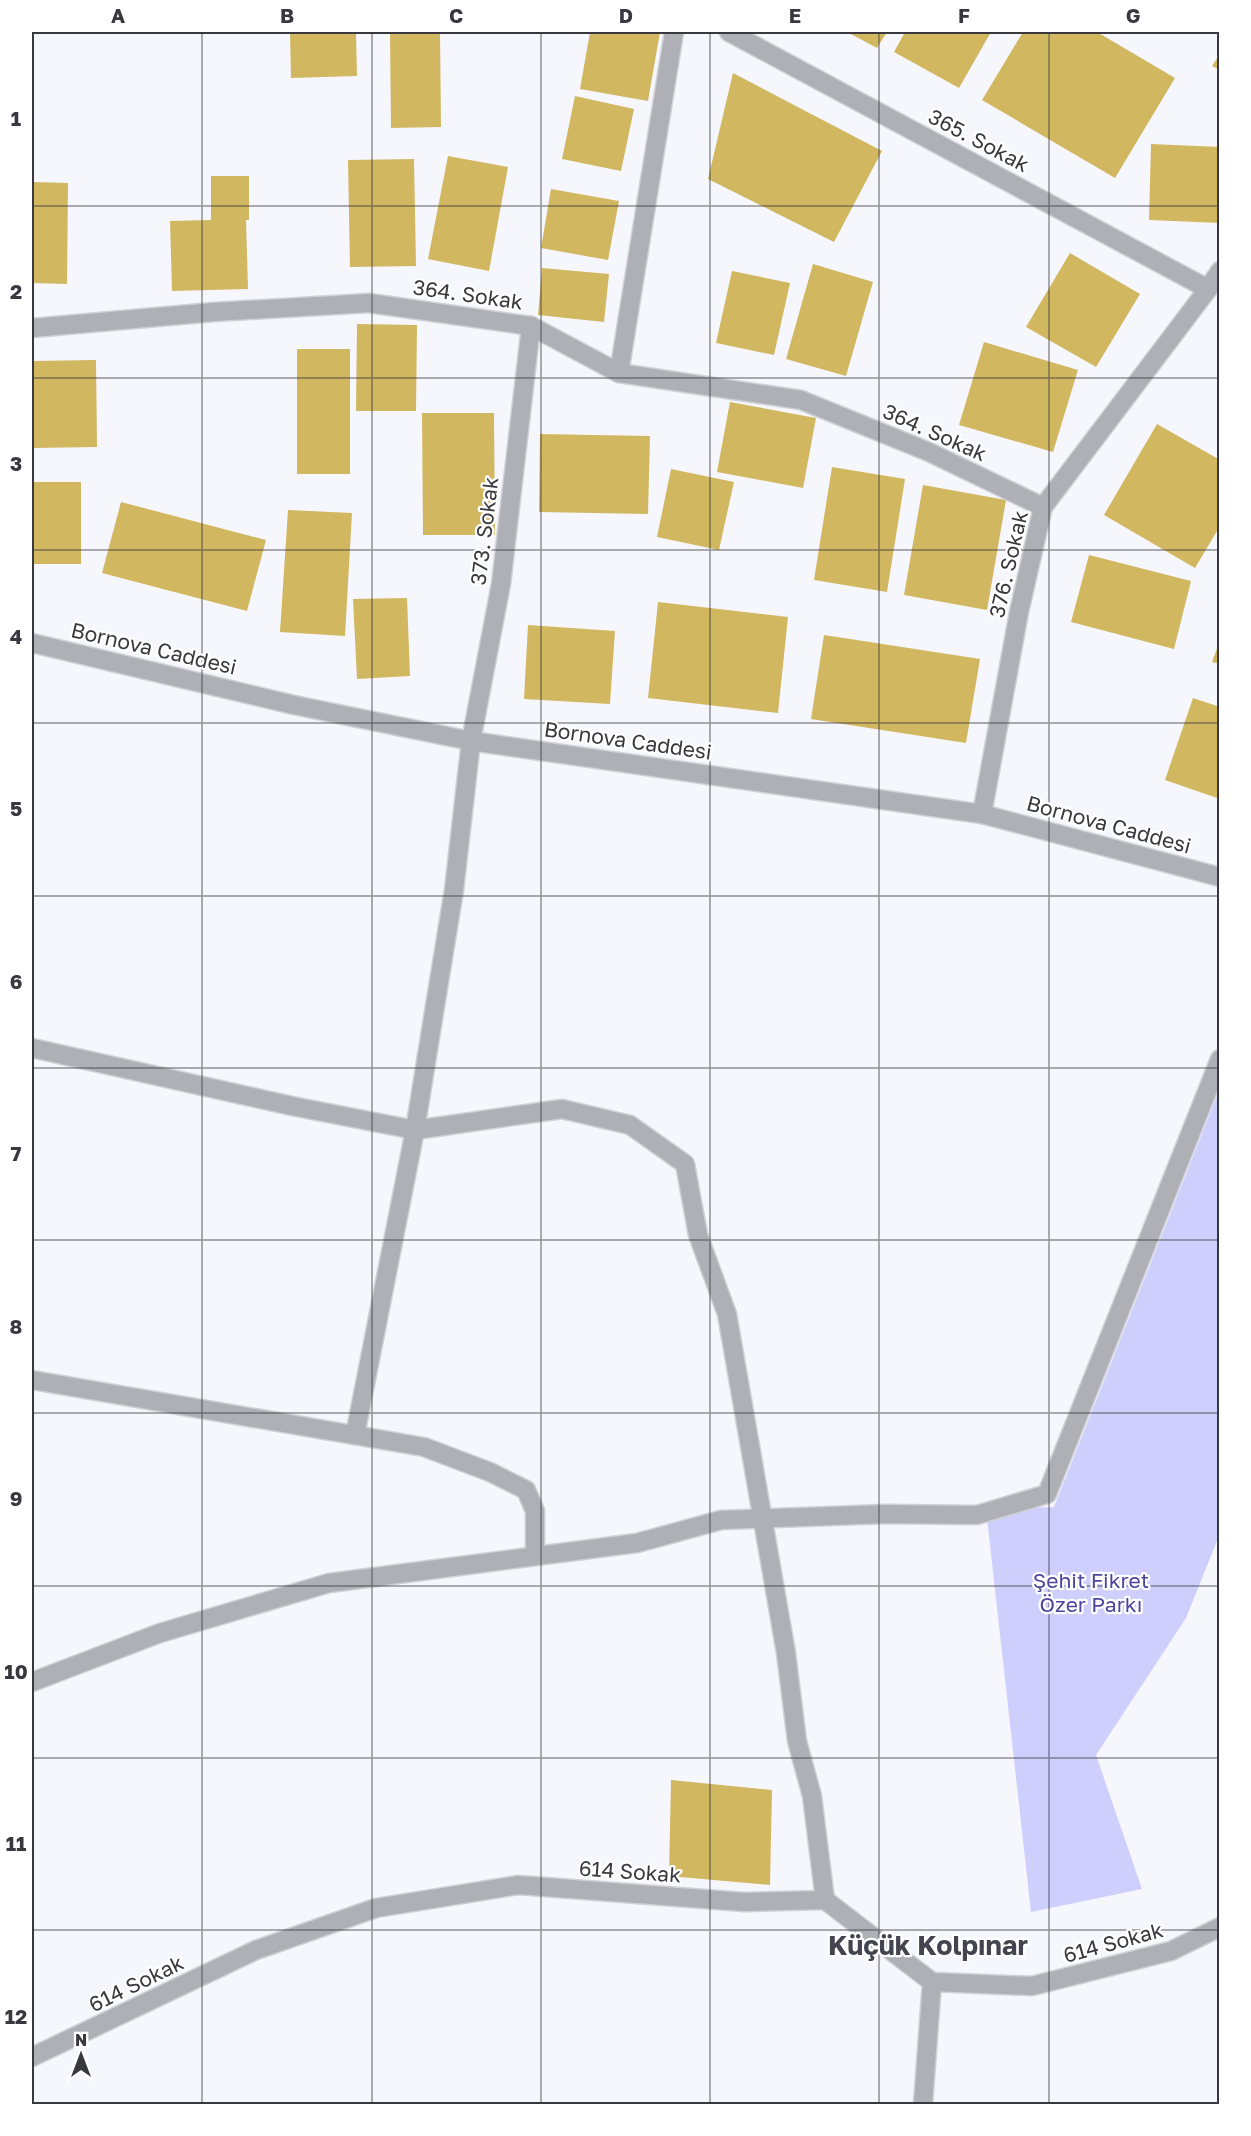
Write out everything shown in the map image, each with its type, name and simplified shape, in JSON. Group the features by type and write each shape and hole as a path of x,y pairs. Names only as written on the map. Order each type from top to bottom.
{"street":[{"path":"618,373 674,32"},
{"name":"365. Sokak","path":"729,32 1208,289"},
{"name":"376. Sokak","path":"982,814 1019,612 1043,507 1220,271"},
{"name":"364. Sokak","path":"32,328 214,312 369,303 531,326 618,373 801,400 929,452 1043,507"},
{"name":"373. Sokak","path":"355,1435 415,1130 454,890 471,741 501,585 531,326"},
{"name":"Bornova Caddesi","path":"32,643 294,705 471,741 982,814 1220,877"},
{"path":"32,1048 292,1106 415,1130 562,1109 630,1125 685,1164 698,1235 728,1314 786,1653 797,1741 812,1796 825,1900 932,1982 923,2104"},
{"path":"32,1682 160,1633 329,1583 637,1543 721,1520 886,1514 977,1515 1047,1494 1220,1059"},
{"path":"32,1380 424,1447 490,1472 526,1490 535,1511 535,1556"},
{"name":"614 Sokak","path":"32,2057 256,1950 376,1908 518,1885 744,1902 825,1900"},
{"name":"614 Sokak","path":"932,1982 1032,1986 1171,1951 1220,1927"}],"green space":[{"name":"Şehit Fikret Özer Parkı","path":"1219,1091 1219,1536 1186,1618 1096,1755 1142,1889 1031,1912 986,1509 1054,1507"}],"building":[{"path":"290,32 356,32 357,76 291,78"},
{"path":"390,32 440,32 441,127 391,128"},
{"path":"590,32 660,32 648,101 580,89"},
{"path":"847,32 887,32 877,48"},
{"path":"905,32 991,32 959,88 894,52"},
{"path":"1023,32 1097,32 1175,78 1115,178 982,100"},
{"path":"1220,54 1220,70 1212,66"},
{"path":"733,73 882,151 834,242 708,179"},
{"path":"575,96 634,109 621,171 562,159"},
{"path":"1151,144 1220,147 1220,223 1149,220"},
{"path":"448,156 508,167 489,271 428,259"},
{"path":"414,159 416,266 350,267 348,160"},
{"path":"211,176 249,176 249,220 246,220 248,289 172,291 170,221 211,220"},
{"path":"32,182 68,183 67,284 32,283"},
{"path":"551,189 619,201 608,260 541,248"},
{"path":"1070,253 1140,294 1096,367 1026,327"},
{"path":"813,264 873,282 846,376 786,359"},
{"path":"542,268 609,274 604,322 538,315"},
{"path":"732,271 790,283 774,355 716,343"},
{"path":"357,324 417,325 416,411 356,411"},
{"path":"984,342 1078,370 1053,452 959,425"},
{"path":"297,349 350,349 350,474 297,474"},
{"path":"96,360 97,447 32,448 32,361"},
{"path":"730,402 816,418 803,488 717,472"},
{"path":"422,413 494,413 495,535 423,535"},
{"path":"1157,424 1220,460 1220,526 1195,568 1104,515"},
{"path":"540,434 650,436 648,514 539,512"},
{"path":"832,467 905,479 887,592 814,580"},
{"path":"671,469 734,482 719,550 657,537"},
{"path":"32,482 81,482 81,564 32,564"},
{"path":"923,485 1006,500 987,610 904,595"},
{"path":"121,502 266,540 247,611 102,573"},
{"path":"288,510 352,513 345,636 280,632"},
{"path":"1089,555 1191,581 1174,649 1071,622"},
{"path":"407,598 410,676 357,679 353,599"},
{"path":"658,602 788,617 778,713 648,698"},
{"path":"528,625 615,631 610,704 524,699"},
{"path":"824,635 980,659 966,743 811,719"},
{"path":"1220,643 1220,664 1212,662"},
{"path":"1193,698 1220,707 1220,799 1165,780"},
{"path":"671,1780 772,1790 770,1885 669,1876"}],"district":[{"name":"Küçük Kolpınar","path":"928,1945"}]}
